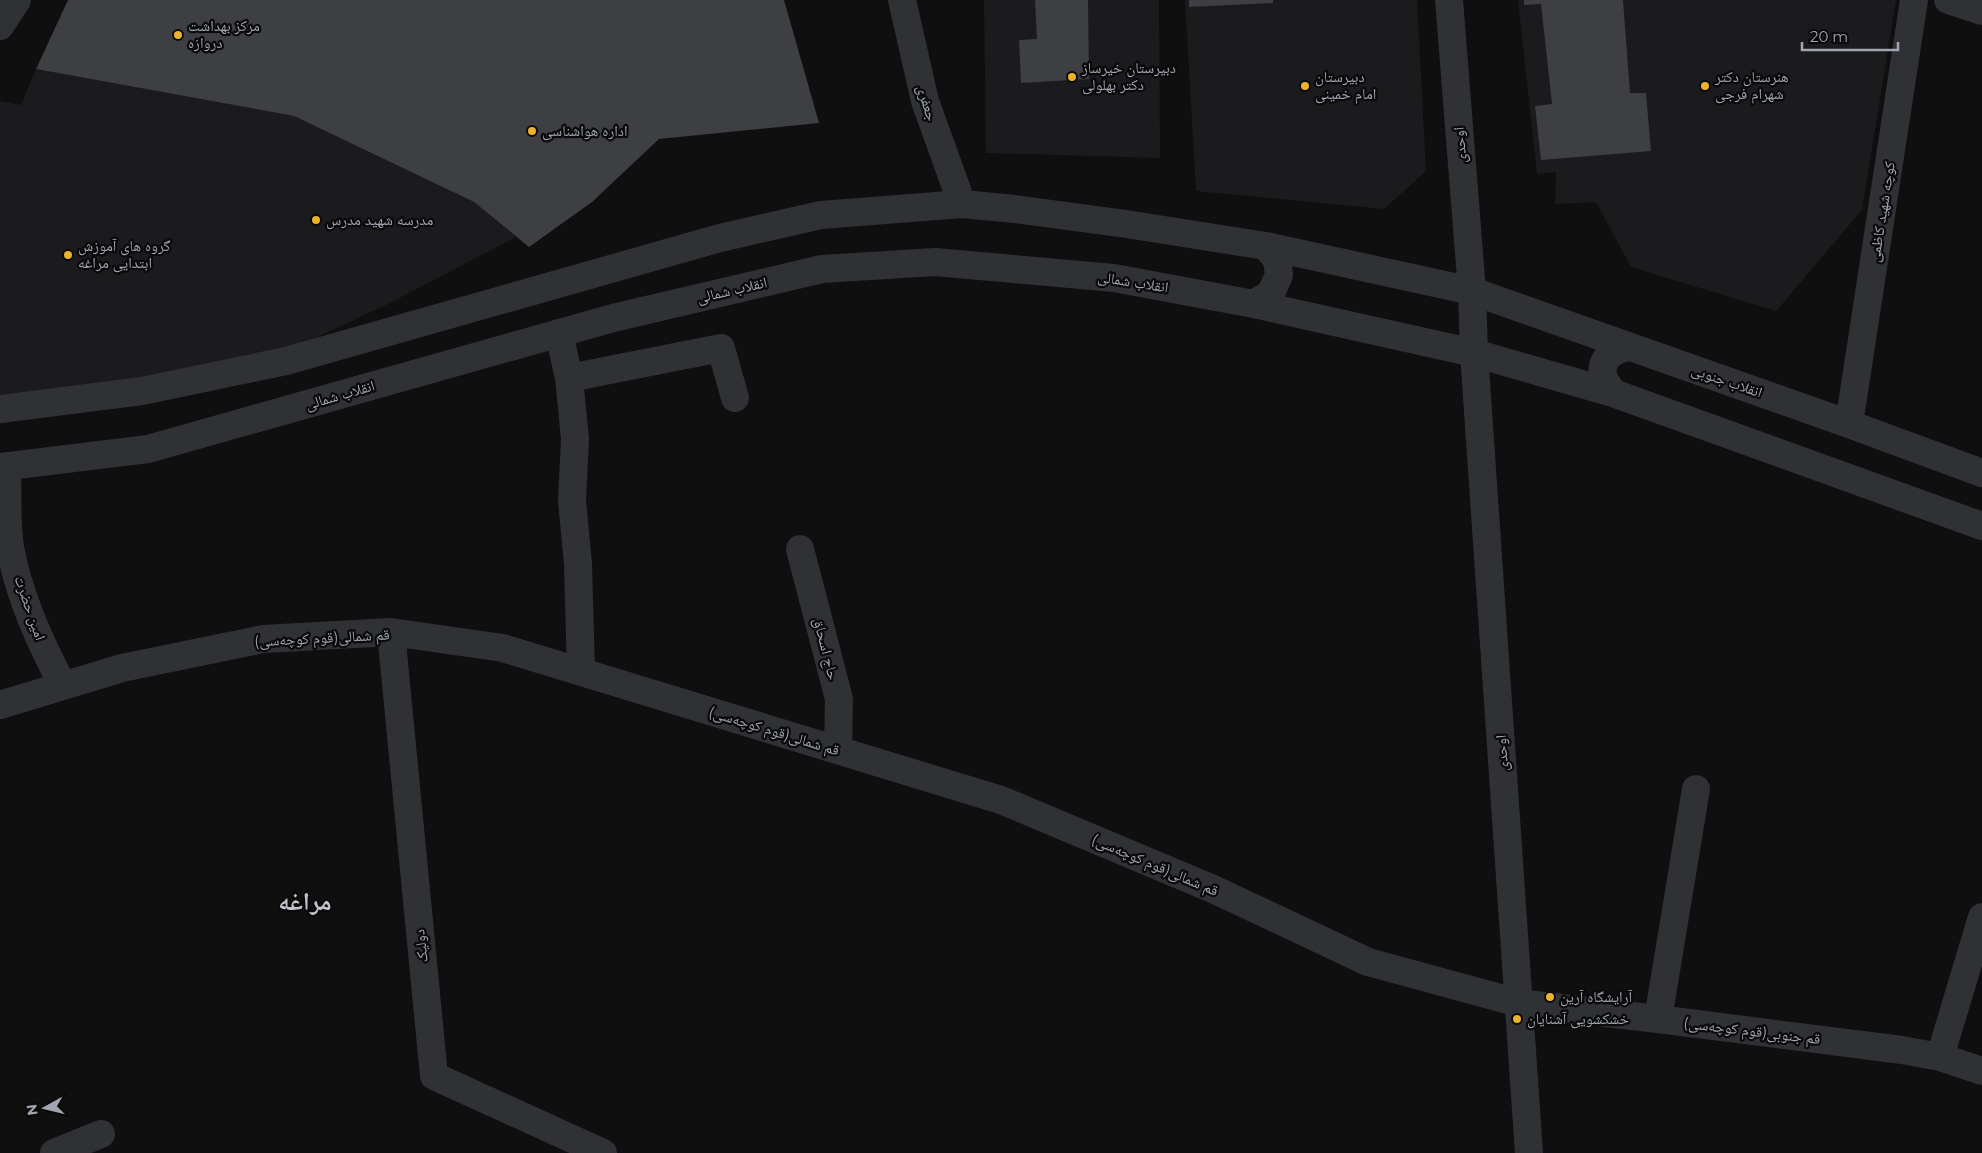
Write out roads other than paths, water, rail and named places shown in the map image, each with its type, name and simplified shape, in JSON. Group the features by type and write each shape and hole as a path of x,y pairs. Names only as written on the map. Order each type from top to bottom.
{"street":[{"path":"0,26 17,0"},
{"name":"جعفری","path":"902,0 925,102 962,204"},
{"name":"اوحدی","path":"1449,0 1472,290 1474,353 1529,1153"},
{"name":"کوچه‌ شهید کاظمی","path":"1849,424 1914,0"},
{"path":"1948,0 1982,11"},
{"path":"0,409 142,391 286,361 720,238 821,215 962,204 1015,209 1266,246 1472,290"},
{"path":"1254,304 1271,293 1279,275 1277,260 1266,246"},
{"name":"انقلاب شمالی","path":"4,467 148,449 613,318 822,269 935,262 1114,278 1254,304 1474,353"},
{"name":"انقلاب جنوبی","path":"1472,290 1982,473"},
{"path":"559,333 569,378 575,439 572,500 578,564 581,672"},
{"path":"1613,393 1604,378 1603,366 1608,355 1618,348 1630,347"},
{"path":"569,378 721,348 735,398"},
{"path":"1474,353 1613,393 1982,526"},
{"name":"امین حضرت","path":"4,467 10,546 24,599 42,645 63,686"},
{"name":"حاج اسحاق","path":"800,549 839,700 838,750"},
{"name":"قم شمالی(قوم کوچه‌سی)","path":"0,705 122,668 264,639 391,632 503,648 1001,800 1213,889 1368,962 1519,1003"},
{"name":"دولیک","path":"391,632 434,1076 603,1153"},
{"path":"1658,1019 1696,789"},
{"path":"1940,1057 1982,917"},
{"name":"قم جنوبی(قوم کوچه‌سی)","path":"1519,1003 1658,1019 1940,1057 1982,1071"},
{"path":"54,1153 101,1134"}],"place":[{"name":"مرکز بهداشت دروازه","path":"178,35"},
{"name":"دبیرستان خیرساز دکتر بهلولی","path":"1072,77"},
{"name":"دبیرستان امام خمینی","path":"1305,86"},
{"name":"هنرستان دکتر شهرام فرجی","path":"1705,86"},
{"name":"اداره هواشناسی","path":"532,131"},
{"name":"مدرسه شهید مدرس","path":"316,220"},
{"name":"گروه های آموزش ابتدایی مراغه","path":"68,255"},
{"name":"آرایشگاه آرین","path":"1550,997"},
{"name":"خشکشویی آشنایان","path":"1517,1019"}],"district":[{"name":"مراغه","path":"305,901"}]}
